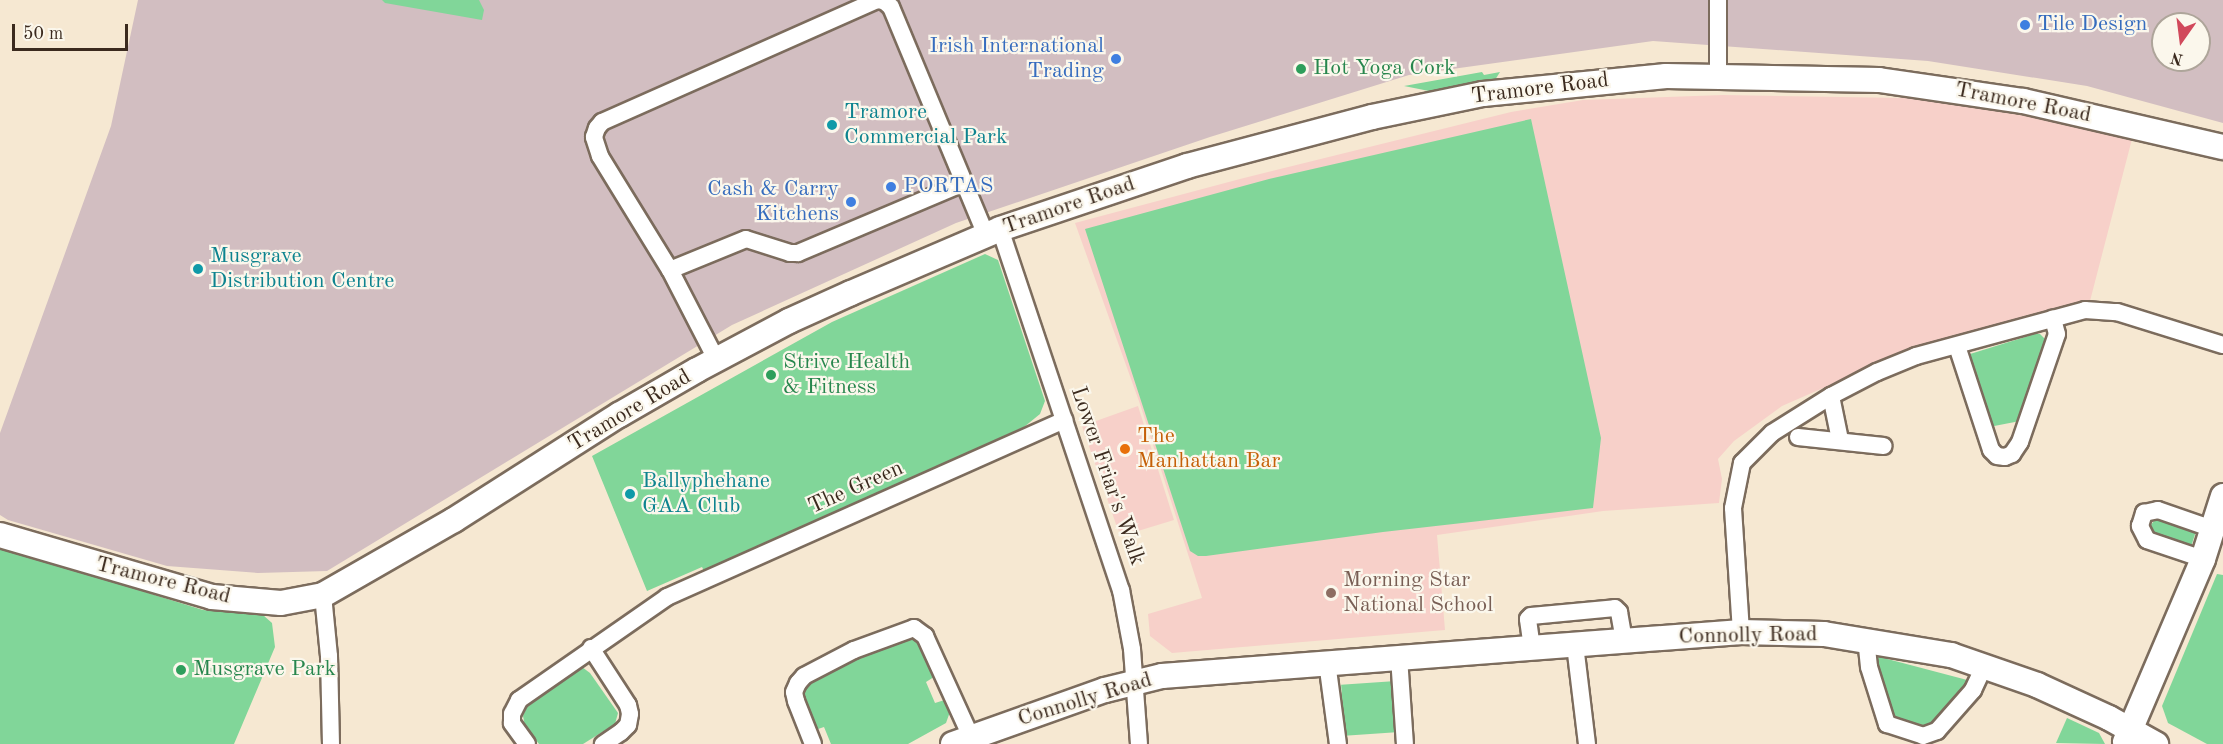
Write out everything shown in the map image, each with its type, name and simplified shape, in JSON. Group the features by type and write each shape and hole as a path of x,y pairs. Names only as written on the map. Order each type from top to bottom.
{"street":[{"name":"Lower Friar's Walk","path":"670,270 600,156 594,137 597,128 602,122 877,0 884,1 891,8 964,183 993,232 1064,420 1121,590 1132,649 1139,744"},
{"path":"1718,0 1718,76"},
{"name":"Tramore Road","path":"0,535 212,597 281,603 323,595 454,520 619,415 716,359 810,312 993,232 1187,166 1392,112 1530,88 1611,80 1718,76 1880,80 1953,89 2058,108 2223,147"},
{"path":"716,359 670,270 746,239 790,253 798,253 964,183"},
{"path":"1742,632 1733,508 1742,463 1772,433 1831,396 1896,363 2085,310 2117,312 2223,345"},
{"path":"1957,346 1991,450 1997,456 2006,457 2012,454 2020,442 2057,334 2053,319"},
{"path":"1831,396 1840,440"},
{"name":"The Green","path":"527,744 512,723 515,706 519,700 667,597 1064,420"},
{"path":"1798,437 1884,446"},
{"path":"2127,736 2203,559 2223,496"},
{"path":"2203,559 2147,540 2140,526 2144,513 2152,509 2213,529"},
{"path":"323,595 330,686 331,744"},
{"path":"1532,648 1528,619 1531,616 1615,608 1619,612 1624,641"},
{"path":"813,744 794,692 804,676 854,650 914,628 925,636 962,740"},
{"name":"Connolly Road","path":"962,740 1106,690 1162,676 1742,632 1824,634 1951,655 2037,685 2127,736 2156,744"},
{"path":"1871,640 1867,648 1869,667 1887,724 1923,736 1937,731 1973,690 1984,666"},
{"path":"1575,645 1587,744"},
{"path":"591,648 627,705 630,714 628,725 603,744"},
{"path":"1399,657 1405,744"},
{"path":"1327,662 1338,744"}],"shaded area":[{"path":"138,0 2223,0 2223,123 2087,86 1928,61 1653,41 1409,75 1210,137 956,223 732,325 327,571 258,573 167,566 8,520 0,515 0,433 111,126"},
{"path":"1723,95 1966,99 2026,110 2132,139 2090,301 1910,350 1782,406 1734,441 1718,459 1722,479 1719,503 1603,511 1437,535 1445,630 1172,653 1150,636 1148,614 1202,598 1140,404 1075,223 1240,179 1511,112 1583,100"},
{"path":"1138,406 1174,520 1128,534 1118,530 1082,426"}],"green space":[{"path":"382,0 479,0 484,10 482,20 385,3"},
{"path":"1482,72 1484,75 1500,72 1495,80 1434,92 1404,86"},
{"path":"1531,119 1601,438 1593,508 1383,532 1206,556 1198,556 1190,551 1085,229 1269,179"},
{"path":"985,254 998,260 1045,401 1040,414 1024,427 704,571 702,567 647,591 592,456 832,322"},
{"path":"2040,334 2047,341 2020,421 1989,427 1968,360 1970,354"},
{"path":"2158,516 2196,531 2191,547 2153,535 2150,526"},
{"path":"0,547 203,610 263,615 272,623 275,647 234,744 0,744"},
{"path":"2217,574 2223,575 2223,744 2207,744 2168,723 2162,706"},
{"path":"905,637 920,640 937,675 926,682 935,703 948,699 951,709 946,723 908,744 831,744 824,727 815,730 804,699 810,679"},
{"path":"1876,656 1971,681 1939,721 1925,726 1893,716 1876,675"},
{"path":"582,667 590,673 618,713 615,724 583,744 539,744 525,726 523,716 527,707"},
{"path":"1396,681 1400,732 1345,736 1341,685"},
{"path":"2067,718 2099,733 2105,744 2056,743"}],"place":[{"name":"Tile Design","path":"2025,25"},
{"name":"Irish International Trading","path":"1116,59"},
{"name":"Hot Yoga Cork","path":"1301,69"},
{"name":"Tramore Commercial Park","path":"832,125"},
{"name":"PORTAS","path":"891,187"},
{"name":"Cash & Carry Kitchens","path":"851,202"},
{"name":"Musgrave Distribution Centre","path":"198,269"},
{"name":"Strive Health & Fitness","path":"771,375"},
{"name":"The Manhattan Bar","path":"1125,449"},
{"name":"Ballyphehane GAA Club","path":"630,494"},
{"name":"Morning Star National School","path":"1331,593"},
{"name":"Musgrave Park","path":"181,670"}]}
